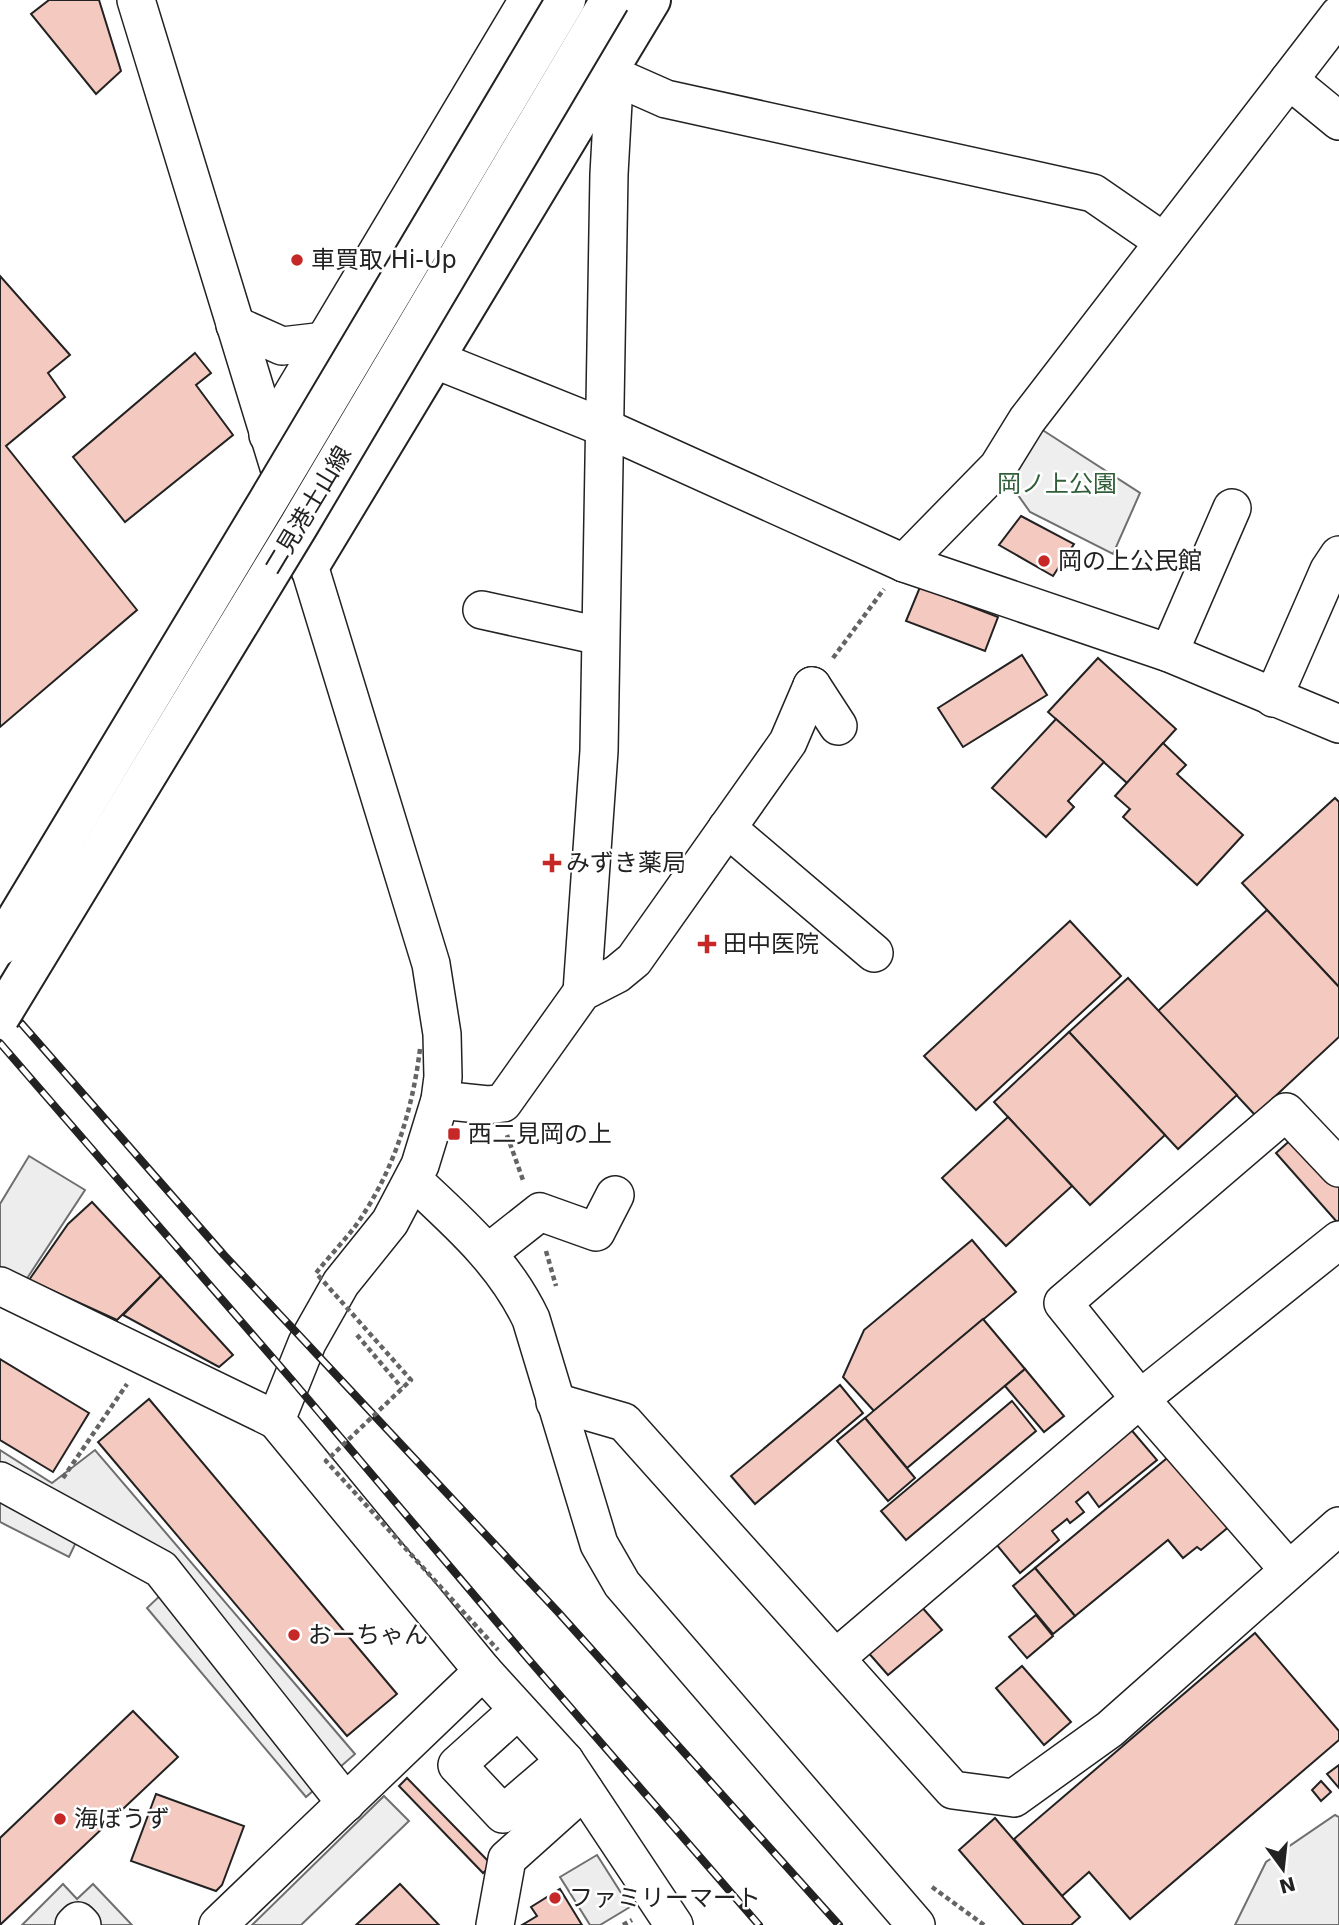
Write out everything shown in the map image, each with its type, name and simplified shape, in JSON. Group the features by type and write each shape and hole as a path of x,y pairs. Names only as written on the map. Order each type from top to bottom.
{"main road":[{"name":"二見港土山線","path":"0,946 566,0"},
{"name":"二見港土山線","path":"0,1017 299,525 610,0"},
{"path":"310,567 615,67 651,0"}],"street":[{"path":"136,0 431,964 443,1050 440,1100 424,1154 413,1180 390,1222 341,1283 291,1378 276,1420"},
{"path":"268,435 528,0"},
{"path":"582,992 599,751 609,174 619,0"},
{"path":"904,563 998,467 1027,420 1339,15"},
{"path":"615,67 666,99 1093,193 1164,242"},
{"path":"1289,80 1339,121"},
{"path":"235,325 282,346 325,341 436,360 603,427 904,563 1169,653 1339,724"},
{"path":"1169,653 1232,508"},
{"path":"1273,698 1329,570 1339,555"},
{"path":"482,610 600,636"},
{"path":"440,1100 488,1105 503,1103 582,992 617,974 634,960 788,742 812,686"},
{"path":"812,686 838,726"},
{"path":"727,828 874,953"},
{"path":"1288,1569 1140,1399 1063,1303 1286,1112 1339,1168"},
{"path":"413,1180 488,1253 519,1294 531,1320 599,1544 622,1584 905,1912 940,1925"},
{"path":"488,1253 538,1214 596,1232 615,1195"},
{"path":"837,1657 1140,1399 1339,1240"},
{"path":"0,1286 276,1420 490,1661 519,1710 574,1775 673,1925"},
{"path":"555,1402 624,1422 837,1657 953,1790 1014,1798 1110,1729 1339,1526"},
{"path":"0,1481 161,1569 346,1802"},
{"path":"218,1925 490,1661"},
{"path":"519,1710 457,1765 503,1814 574,1775"},
{"path":"495,1925 507,1859 574,1775"},
{"path":"74,1925 78,1921 82,1925"}],"path":[{"path":"812,686 904,563"},
{"path":"419,1049 411,1106 390,1165 353,1229 316,1273 411,1380 326,1461 490,1661"},
{"path":"496,1129 507,1134 538,1214 558,1294"},
{"path":"357,1335 402,1388"},
{"path":"44,1506 145,1358"},
{"path":"931,1885 984,1925"}],"green space":[{"name":"岡ノ上公園","path":"1027,420 1140,493 1113,554 1030,512 998,467"},
{"path":"384,1796 409,1821 301,1925 252,1925"}],"shaded area":[{"path":"29,1156 85,1190 24,1283 0,1271 0,1204"},
{"path":"0,1450 52,1483 95,1450 355,1754 306,1797 147,1608 164,1592 78,1538 69,1557 0,1522"},
{"path":"1335,1815 1339,1817 1339,1925 1235,1925 1266,1862"},
{"path":"597,1855 630,1907 600,1925 590,1925 560,1877"},
{"path":"63,1884 77,1899 93,1884 132,1925 22,1925"}],"building":[{"path":"49,0 99,0 121,71 96,94 31,14"},
{"path":"0,276 70,355 48,373 65,397 6,446 137,610 0,727"},
{"path":"195,353 211,373 196,385 233,435 125,522 73,457"},
{"name":"岡の上公民館","path":"1021,516 1074,544 1053,576 999,545"},
{"path":"920,587 998,617 985,651 906,621"},
{"path":"1022,655 1047,695 963,747 938,708"},
{"path":"1098,658 1176,729 1127,783 1048,712"},
{"path":"1056,719 1104,762 1068,801 1074,807 1046,837 992,788"},
{"path":"1163,743 1186,765 1177,774 1243,835 1197,885 1123,817 1130,809 1115,796"},
{"path":"1335,798 1339,802 1339,987 1242,883"},
{"path":"1267,910 1339,987 1339,1037 1255,1115 1158,1011"},
{"path":"1070,921 1121,976 976,1110 924,1056"},
{"path":"1128,978 1237,1095 1178,1149 1069,1032"},
{"path":"1069,1032 1165,1135 1090,1205 994,1102"},
{"path":"1008,1117 1072,1186 1006,1246 942,1178"},
{"path":"1295,1136 1339,1186 1337,1222 1276,1153"},
{"path":"92,1202 161,1276 117,1320 29,1280 68,1224"},
{"path":"972,1240 1016,1292 874,1411 843,1377 864,1330"},
{"path":"161,1276 233,1355 219,1367 123,1315"},
{"path":"983,1319 1025,1369 907,1468 865,1418"},
{"path":"0,1359 89,1413 53,1472 0,1440"},
{"path":"1025,1369 1064,1416 1044,1432 1005,1386"},
{"path":"840,1385 863,1413 755,1504 731,1476"},
{"path":"149,1399 397,1694 347,1736 98,1442"},
{"path":"1012,1401 1036,1431 906,1540 881,1511"},
{"path":"865,1418 915,1478 888,1501 837,1441"},
{"path":"1128,1426 1157,1460 1099,1507 1088,1492 1076,1502 1084,1512 1070,1523 1067,1519 1052,1531 1059,1540 1020,1573 991,1538"},
{"path":"1178,1449 1237,1520 1201,1550 1197,1547 1183,1558 1168,1540 1075,1616 1035,1568"},
{"path":"1035,1568 1075,1616 1053,1634 1013,1586"},
{"path":"920,1605 942,1630 888,1675 866,1650"},
{"path":"1036,1615 1053,1636 1027,1658 1009,1637"},
{"path":"1255,1633 1339,1731 1339,1740 1130,1919 1089,1872 1062,1896 1014,1839"},
{"path":"1022,1666 1071,1722 1044,1745 996,1688"},
{"path":"133,1711 178,1757 0,1925 0,1838"},
{"path":"1339,1765 1339,1788 1327,1774"},
{"path":"407,1778 492,1865 483,1873 399,1786"},
{"path":"1321,1781 1331,1792 1321,1801 1312,1790"},
{"path":"156,1794 244,1826 222,1885 216,1891 131,1861"},
{"path":"995,1818 1080,1917 1071,1925 1024,1925 959,1850"},
{"path":"400,1884 439,1925 356,1925"},
{"name":"ファミリーマート","path":"560,1889 582,1925 522,1925 537,1916 531,1907"}],"railway":[{"path":"0,999 224,1255 558,1612 839,1925"},
{"path":"0,1043 759,1925"}],"place":[{"name":"車買取 Hi-Up","path":"297,260"},
{"name":"岡の上公民館","path":"1044,561"},
{"name":"みずき薬局","path":"552,863"},
{"name":"田中医院","path":"707,944"},
{"name":"西二見岡の上","path":"454,1134"},
{"name":"おーちゃん","path":"294,1635"},
{"name":"海ぼうず","path":"60,1819"},
{"name":"ファミリーマート","path":"555,1898"}]}
